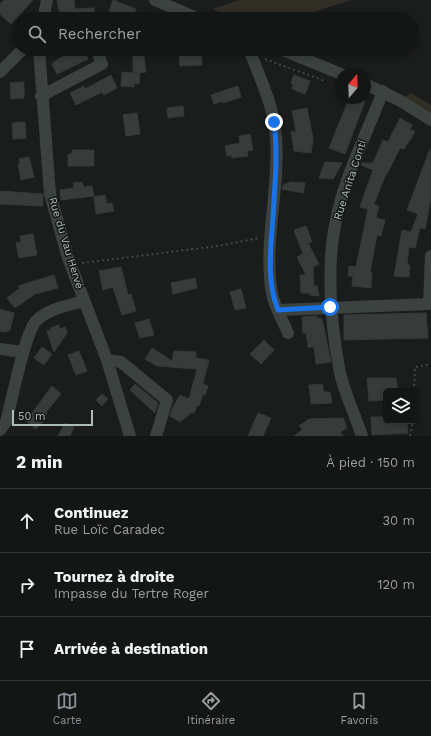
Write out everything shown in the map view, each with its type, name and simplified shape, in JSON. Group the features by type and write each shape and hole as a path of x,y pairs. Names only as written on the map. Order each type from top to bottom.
{"street":[{"path":"44,12 47,0"},
{"path":"155,0 183,12"},
{"path":"0,72 16,56"},
{"name":"Rue du Vau Hervé","path":"39,56 50,194 71,266 107,360 130,436"},
{"path":"42,96 102,64 99,56"},
{"path":"253,56 272,106 276,139 276,173 270,257 272,294 288,333"},
{"path":"297,56 335,72"},
{"path":"371,86 382,91 431,120"},
{"name":"Rue Anita Conti","path":"362,436 341,374 330,307 331,263 338,210 359,148 382,91"},
{"path":"278,310 430,304 431,256"},
{"path":"0,430 6,422 23,352 35,322 45,314 84,301"},
{"path":"0,348 23,352"},
{"path":"107,360 121,362 167,400 156,436"}],"path":[{"path":"257,56 326,81"},
{"path":"71,266 95,260 218,246 271,236"},
{"path":"414,388 415,367 431,364"},
{"path":"410,436 413,424"}],"shaded area":[{"path":"239,0 351,0 314,12 220,12 213,9"},
{"path":"411,93 431,105 431,115 403,98"}],"building":[{"path":"4,0 33,0 22,12 12,12 11,24 0,14 0,4"},
{"path":"57,0 74,0 75,9 94,8 94,12 60,12"},
{"path":"113,0 136,9 135,12 109,11"},
{"path":"64,56 86,56 88,59 57,74 52,64"},
{"path":"133,56 144,56 146,72 134,73 140,73 139,84 134,83 134,87 121,86 122,72 133,73"},
{"path":"179,56 201,56 202,65 180,66"},
{"path":"111,75 117,88 104,95 102,92 76,105 70,93 84,86 85,89"},
{"path":"294,75 310,81 305,94 292,89 293,84 291,83"},
{"path":"24,82 24,98 11,99 10,83"},
{"path":"238,86 241,97 223,103 222,101 214,104 211,95"},
{"path":"347,104 364,104 345,154 329,148"},
{"path":"183,106 184,116 168,118 167,108"},
{"path":"307,108 313,139 311,153 294,151 291,132 296,132 292,111"},
{"path":"137,113 140,134 126,136 123,115"},
{"path":"400,118 412,125 410,129 415,132 404,149 400,148 386,174 374,204 379,206 376,218 385,220 381,236 377,235 370,272 372,272 371,288 352,286 353,276 348,276 349,266 356,267 368,209 360,207 373,170 361,165 362,163 373,163 383,140 388,142"},
{"path":"25,122 26,138 13,139 12,123"},
{"path":"250,134 253,150 247,151 248,156 232,158 232,155 227,156 225,146 240,143 239,136"},
{"path":"430,149 431,197 425,229 420,228 415,248 409,247 407,265 410,265 409,277 394,276 402,230 411,232 418,214 407,210"},
{"path":"72,150 94,150 94,166 68,166 68,155 72,153"},
{"path":"29,157 34,177 21,180 18,164 20,164 19,159"},
{"path":"325,162 342,163 333,179 319,178"},
{"path":"82,182 84,187 92,186 94,196 61,200 60,190 74,188 73,183"},
{"path":"291,182 305,183 303,193 282,189 283,185"},
{"path":"0,191 43,194 43,206 0,204"},
{"path":"105,195 107,204 112,203 114,211 96,214 94,197"},
{"path":"306,226 312,242 308,243 319,264 313,267 314,286 317,286 319,296 310,295 310,293 301,293 300,275 306,275 297,257 303,254 294,230"},
{"path":"33,234 37,255 19,258 16,243 21,242 20,236"},
{"path":"121,267 128,295 131,294 136,311 122,315 113,287 103,290 99,271"},
{"path":"54,275 58,288 35,294 15,308 7,298 20,288 18,286"},
{"path":"195,278 197,288 173,294 171,283"},
{"path":"241,289 246,308 235,310 230,292"},
{"path":"0,309 14,313 10,330 6,332 0,331"},
{"path":"426,313 428,338 344,340 344,315"},
{"path":"317,316 317,318 322,319 331,362 316,364 314,347 308,347 306,333 303,333 302,317"},
{"path":"149,319 154,335 140,338 135,323"},
{"path":"59,325 60,329 65,327 67,333 54,352 47,331 51,330 50,328"},
{"path":"264,340 274,350 261,364 250,354"},
{"path":"42,347 52,354 44,365 34,358"},
{"path":"152,348 172,361 174,351 196,352 196,358 209,360 203,384 208,386 205,395 203,394 199,406 197,405 194,413 192,412 180,422 170,416 172,409 180,395 189,399 197,369 157,366 145,359"},
{"path":"79,351 87,371 76,375 68,355"},
{"path":"367,378 396,378 398,388 383,388 383,400 369,401"},
{"path":"135,384 158,403 155,413 130,390"},
{"path":"322,384 324,392 330,392 332,403 311,404 309,385"},
{"path":"52,386 61,394 46,412 47,413 43,417 45,419 36,429 26,421"},
{"path":"102,394 108,399 102,406 96,400"},
{"path":"258,413 271,418 263,436 248,436"},
{"path":"371,417 383,417 383,424 407,424 408,433 372,435"},
{"path":"343,418 347,428 340,432 343,436 294,436 303,429 299,426 309,419"},
{"path":"65,423 74,427 70,436 58,436"}],"route":[{"path":"274,122 276,139 276,173 270,257 272,294 278,310 330,307"}]}
